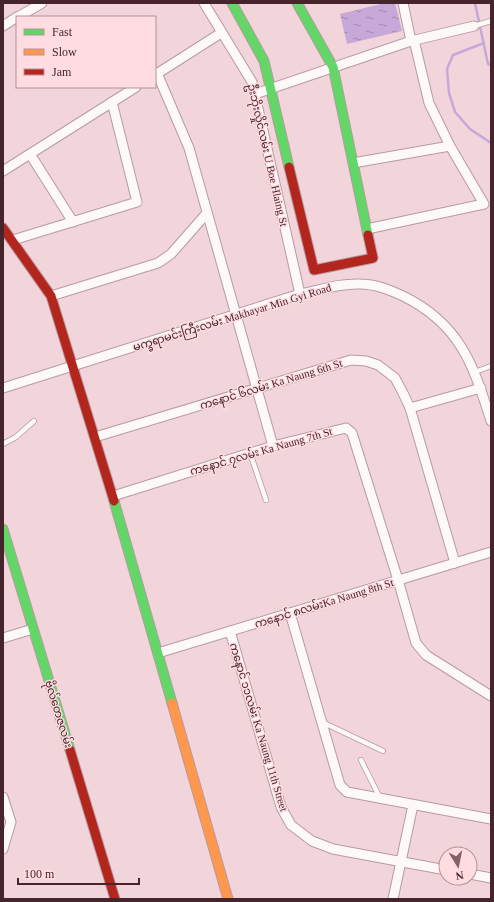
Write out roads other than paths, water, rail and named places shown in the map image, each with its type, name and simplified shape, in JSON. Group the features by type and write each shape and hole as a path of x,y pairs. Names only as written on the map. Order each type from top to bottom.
{"street":[{"path":"19,16 42,3"},
{"name":"ဦးဘိုးလှိုင်လမ်း U Boe Hlaing St","path":"204,3 252,82 300,294"},
{"path":"232,3 264,61 272,88 314,270 321,270 373,258 333,67 297,3"},
{"path":"367,229 484,204 450,146 429,103 403,3"},
{"path":"3,26 16,18"},
{"path":"255,94 412,40 474,26"},
{"path":"221,33 156,74 189,148 273,446"},
{"path":"3,171 134,88"},
{"path":"13,240 137,202 112,102"},
{"path":"353,163 450,146"},
{"path":"30,154 73,222"},
{"path":"51,296 158,263 171,254 207,213"},
{"path":"3,228 13,240 51,296 113,496 230,898"},
{"name":"မက္ခရာမင်းကြီးလမ်း Makhayar Min Gyi Road","path":"3,388 300,294 335,286 360,284 385,288 411,300 439,319 455,336 475,372 491,421"},
{"name":"ကနောင် ၆လမ်း Ka Naung 6th St","path":"95,437 351,360 366,361 378,365 395,378 410,408 455,563"},
{"path":"410,408 481,388"},
{"name":"ကနောင် ၇လမ်း Ka Naung 7th St","path":"113,496 273,446 346,428 352,433 398,580"},
{"name":"ဗိုလ်တေဇလမ်း","path":"3,529 115,899"},
{"name":"ကနောင် ၈လမ်းKa Naung 8th St","path":"158,653 491,552"},
{"path":"398,580 416,643 426,655 491,696"},
{"path":"290,613 320,721 340,785 347,792 491,819"},
{"path":"3,638 33,629"},
{"name":"ကနောင် ၁၁လမ်း Ka Naung 11th Street","path":"230,631 281,807 291,825 312,841 333,849 438,868"},
{"path":"3,797 6,814 11,822 3,849"},
{"path":"393,899 413,805"},
{"path":"478,876 491,878"}],"lane":[{"path":"474,26 490,22"},
{"path":"475,372 491,366"},
{"path":"3,444 16,437 34,422"},
{"path":"250,453 266,500"},
{"path":"320,721 383,751"},
{"path":"362,760 380,798"}],"water":[{"path":"385,3 395,3 402,31 347,44 340,14"}],"waterway":[{"path":"475,3 488,64 491,65"},
{"path":"484,43 453,55 447,69 449,93 455,112 470,129 491,143"}]}
